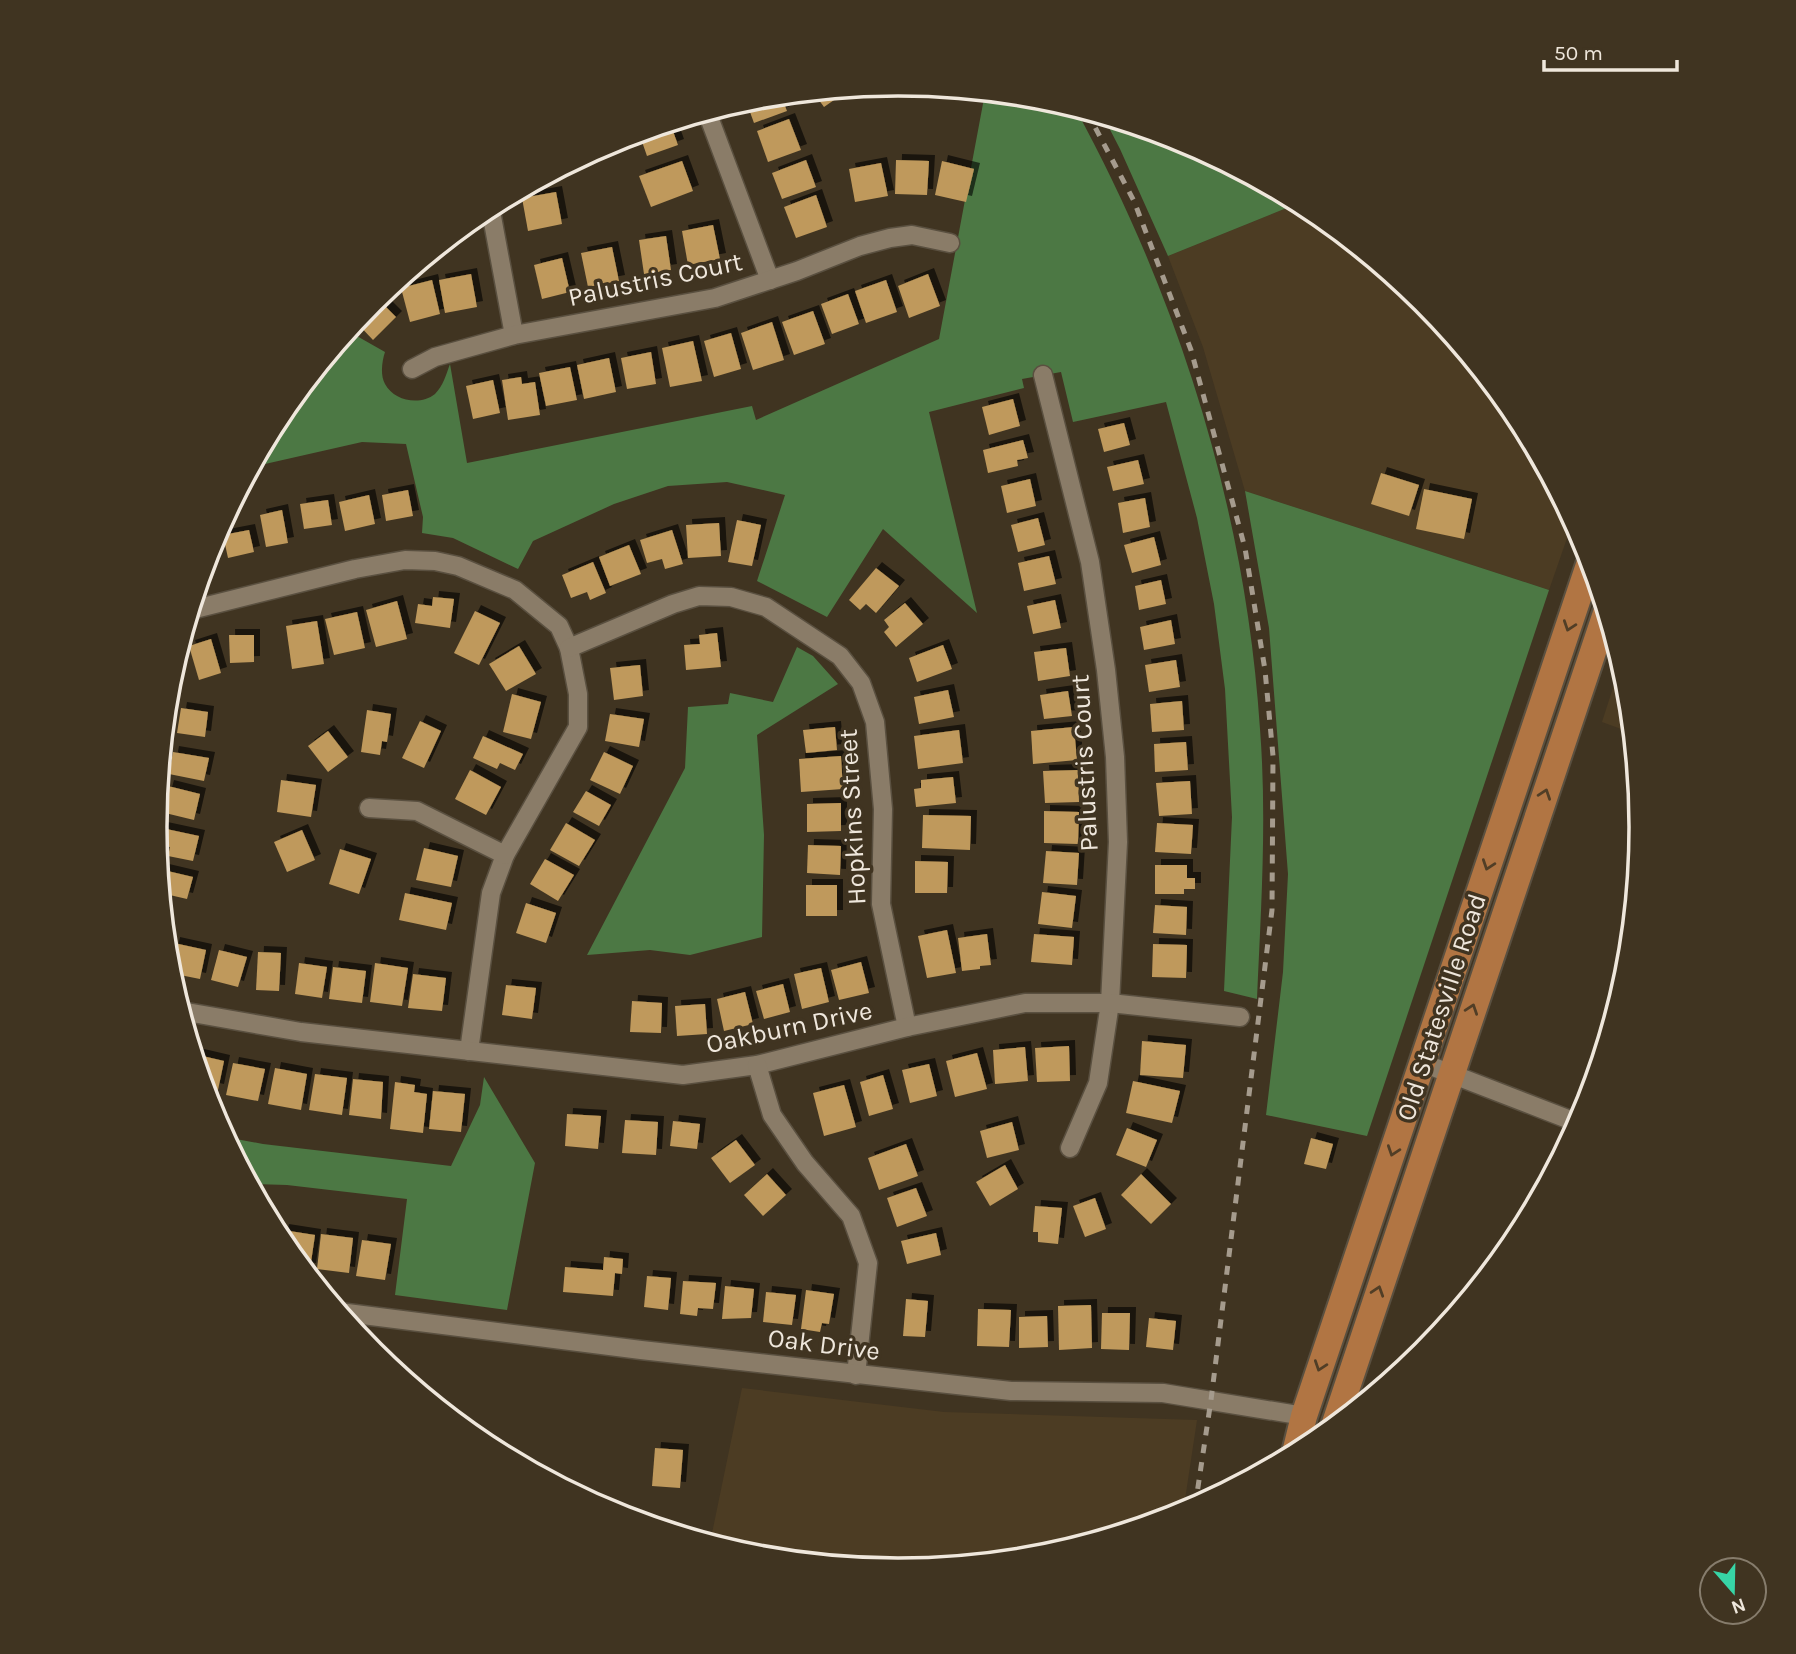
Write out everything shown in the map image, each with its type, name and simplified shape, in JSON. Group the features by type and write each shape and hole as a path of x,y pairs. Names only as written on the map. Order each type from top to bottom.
{"main road":[{"name":"Old Statesville Road","path":"1299,1438 1585,578"},
{"name":"Old Statesville Road","path":"1339,1410 1601,628"}],"street":[{"path":"710,121 770,280"},
{"path":"492,219 514,335"},
{"name":"Palustris Court","path":"412,369 435,357 514,335 715,298 860,246 890,238 912,235 950,243"},
{"name":"Palustris Court","path":"1043,375 1090,562 1106,670 1115,757 1118,842 1110,1003 1098,1083 1070,1148"},
{"path":"201,607 355,569 405,560 435,561 458,566 515,590 559,626 569,648 578,694 578,727 505,855 491,893 469,1051"},
{"name":"Hopkins Street","path":"569,648 673,604 699,596 731,597 766,607 840,656 861,683 875,722 883,809 881,904 907,1027"},
{"path":"369,808 417,811 505,855"},
{"name":"Oakburn Drive","path":"191,1013 301,1032 683,1075 757,1065 907,1027 1025,1003 1110,1003 1240,1017"},
{"path":"1423,1063 1567,1119"},
{"path":"757,1065 772,1115 805,1163 851,1216 868,1263 856,1375"},
{"name":"Oak Drive","path":"353,1314 856,1375 1012,1391 1163,1393 1304,1416"}],"shaded area":[{"path":"1286,208 1343,247 1380,278 1415,310 1478,382 1531,462 1568,536 1549,590 1245,491 1203,347 1168,256"},
{"path":"1615,683 1622,729 1602,722"},
{"path":"742,1388 944,1412 1197,1420 1185,1499 1133,1519 1041,1544 946,1556 898,1558 803,1551 712,1534"}],"green space":[{"path":"983,102 1041,110 1081,120 1146,255 1176,331 1223,487 1240,567 1252,648 1262,763 1262,898 1257,999 1224,991 1232,817 1225,689 1214,604 1197,518 1166,402 1073,422 1061,372 1022,379 1024,388 929,412 977,613 883,529 827,617 757,581 785,495 727,482 668,486 614,504 533,541 518,569 453,538 422,533 423,517 406,444 362,442 264,464 318,382 357,336 385,352 383,380 389,390 401,398 415,401 435,394 450,364 467,463 752,406 756,420 939,339"},
{"path":"1109,128 1178,152 1286,208 1168,256"},
{"path":"1245,491 1549,590 1367,1136 1266,1115 1283,972 1288,874 1269,628"},
{"path":"797,647 813,656 838,684 757,735 764,835 762,937 690,955 650,950 587,955 685,768 688,707 728,704 730,693 773,702"},
{"path":"484,1077 535,1163 507,1310 395,1295 407,1199 261,1184 238,1139 451,1166 480,1105"}],"building":[{"path":"835,100 824,107 820,101"},
{"path":"785,106 787,111 754,123 750,111"},
{"path":"789,119 801,150 768,162 757,131"},
{"path":"673,132 678,145 647,156 642,143"},
{"path":"806,160 816,187 782,199 772,173"},
{"path":"896,160 929,161 927,195 895,194"},
{"path":"682,161 693,191 651,207 639,176"},
{"path":"942,161 974,169 966,202 935,195"},
{"path":"881,163 888,196 855,202 849,169"},
{"path":"556,192 562,224 528,231 522,200"},
{"path":"816,195 827,227 796,238 784,207"},
{"path":"713,225 720,259 688,265 682,231"},
{"path":"666,236 671,270 644,274 639,240"},
{"path":"612,247 619,281 588,287 581,253"},
{"path":"562,258 570,292 542,299 534,265"},
{"path":"471,274 477,307 445,313 439,280"},
{"path":"928,274 940,306 909,318 898,286"},
{"path":"432,280 440,314 410,322 402,291 407,287"},
{"path":"886,280 897,312 866,323 855,291"},
{"path":"848,294 859,324 832,334 821,304"},
{"path":"385,306 396,317 373,340 363,330"},
{"path":"813,311 825,344 794,355 782,322"},
{"path":"772,322 784,360 753,370 741,333"},
{"path":"731,333 741,369 714,377 704,341"},
{"path":"693,341 702,381 670,387 662,348"},
{"path":"651,352 656,384 627,389 621,358"},
{"path":"609,358 616,392 584,399 577,365"},
{"path":"570,367 577,400 546,406 539,373"},
{"path":"521,377 522,384 535,382 540,415 508,420 502,380"},
{"path":"493,380 500,413 473,419 466,386"},
{"path":"1013,399 1020,426 989,435 982,407"},
{"path":"1124,423 1130,445 1104,452 1098,429"},
{"path":"1023,440 1028,458 1017,460 1018,466 988,473 983,450"},
{"path":"1138,460 1144,484 1113,491 1107,467"},
{"path":"1381,473 1419,485 1409,516 1371,504"},
{"path":"1030,479 1036,506 1007,513 1001,486"},
{"path":"1424,489 1472,499 1464,539 1416,529"},
{"path":"408,490 413,516 386,521 382,495"},
{"path":"369,495 375,524 345,531 339,502"},
{"path":"1145,498 1150,527 1123,533 1118,503"},
{"path":"328,500 332,525 304,529 300,504"},
{"path":"282,510 288,543 266,547 260,515"},
{"path":"1038,518 1045,545 1018,552 1011,525"},
{"path":"737,520 761,525 752,566 728,562"},
{"path":"719,523 721,556 688,558 686,525"},
{"path":"249,530 254,552 228,558 225,543 229,534"},
{"path":"672,530 683,564 665,569 662,559 647,563 640,540"},
{"path":"1154,537 1161,565 1132,573 1124,545"},
{"path":"629,545 641,574 610,586 599,557"},
{"path":"1049,556 1056,584 1024,591 1018,563"},
{"path":"593,562 606,593 590,600 587,592 571,598 562,575"},
{"path":"876,568 899,586 876,613 866,604 860,610 849,600"},
{"path":"1161,580 1166,604 1139,610 1135,586"},
{"path":"433,597 454,599 450,628 415,623 418,604 432,606"},
{"path":"1055,600 1061,628 1033,634 1027,606"},
{"path":"397,601 407,639 376,647 366,610"},
{"path":"905,603 923,624 896,647 884,632 889,627 884,620"},
{"path":"475,611 500,623 479,665 454,653"},
{"path":"357,612 365,648 334,655 325,619"},
{"path":"1171,620 1175,644 1144,650 1140,627"},
{"path":"317,621 324,664 292,669 286,626"},
{"path":"717,633 721,667 686,670 684,645 700,644 699,635"},
{"path":"229,635 254,635 254,662 230,663"},
{"path":"211,639 221,673 199,680 190,646"},
{"path":"943,645 952,669 917,682 909,658"},
{"path":"519,646 536,674 506,691 489,664"},
{"path":"1066,648 1070,676 1038,681 1034,652"},
{"path":"1176,660 1180,687 1149,692 1145,665"},
{"path":"640,665 643,696 614,700 610,668"},
{"path":"948,690 954,717 919,724 914,697"},
{"path":"1068,691 1072,716 1044,719 1040,695"},
{"path":"512,694 541,702 531,739 503,732"},
{"path":"1182,701 1184,730 1152,732 1150,704"},
{"path":"181,708 208,712 205,737 177,733"},
{"path":"367,710 391,714 387,742 382,741 380,755 361,752"},
{"path":"610,714 644,719 639,747 605,741"},
{"path":"420,721 441,731 424,768 402,758"},
{"path":"835,727 837,750 806,753 803,730"},
{"path":"1074,727 1077,760 1033,764 1031,731"},
{"path":"959,730 963,763 918,769 914,736"},
{"path":"328,731 348,757 328,772 308,746"},
{"path":"483,736 523,754 515,770 500,763 497,769 473,758"},
{"path":"1186,742 1188,770 1155,772 1154,744"},
{"path":"173,752 209,758 204,781 170,774"},
{"path":"604,752 633,766 620,794 590,780"},
{"path":"841,756 843,789 801,792 799,759"},
{"path":"470,770 501,787 486,815 455,799"},
{"path":"1078,770 1079,802 1045,803 1043,771"},
{"path":"953,777 956,803 916,807 914,789 921,788 921,780"},
{"path":"281,780 316,785 311,817 277,812"},
{"path":"1190,781 1192,814 1159,816 1156,783"},
{"path":"169,786 200,794 194,820 168,814"},
{"path":"586,791 611,805 599,826 573,812"},
{"path":"841,803 841,831 807,832 807,804"},
{"path":"1044,811 1079,812 1078,844 1044,843"},
{"path":"923,815 971,816 970,850 922,848"},
{"path":"566,823 595,840 579,866 550,850"},
{"path":"1157,823 1193,825 1191,854 1155,852"},
{"path":"167,829 199,836 193,861 168,856 170,847"},
{"path":"302,830 315,860 287,872 274,842"},
{"path":"808,845 841,846 840,875 807,873"},
{"path":"424,848 458,856 451,887 416,880"},
{"path":"340,849 371,859 359,894 329,884"},
{"path":"1046,851 1079,853 1077,885 1043,883"},
{"path":"545,859 574,875 558,901 530,884"},
{"path":"915,861 948,862 947,893 915,893"},
{"path":"1155,865 1187,865 1187,878 1195,878 1195,889 1184,889 1184,894 1155,894"},
{"path":"169,871 193,877 187,899 171,895"},
{"path":"806,885 837,885 837,916 806,916"},
{"path":"1042,892 1076,896 1072,928 1038,924"},
{"path":"405,893 452,903 446,930 399,920"},
{"path":"526,903 556,913 546,943 516,933"},
{"path":"1155,905 1187,907 1186,935 1153,933"},
{"path":"947,930 956,973 927,978 918,936"},
{"path":"987,934 991,965 962,971 958,938"},
{"path":"1034,934 1074,937 1072,965 1031,962"},
{"path":"177,944 206,950 200,979 182,975"},
{"path":"1153,944 1187,945 1186,978 1152,977"},
{"path":"219,950 247,957 238,987 211,980"},
{"path":"258,952 281,953 279,991 256,990"},
{"path":"861,962 869,993 839,1000 831,970"},
{"path":"299,963 327,967 322,998 295,994"},
{"path":"375,963 408,968 402,1006 370,1002"},
{"path":"333,967 366,971 362,1003 329,999"},
{"path":"821,968 829,1002 802,1009 794,974"},
{"path":"413,974 446,978 442,1011 408,1008"},
{"path":"783,984 790,1012 764,1019 756,991"},
{"path":"506,985 536,988 532,1019 502,1015"},
{"path":"745,992 753,1024 724,1031 717,999"},
{"path":"632,1001 662,1003 661,1033 630,1032"},
{"path":"705,1004 707,1034 677,1036 675,1006"},
{"path":"1142,1041 1186,1045 1183,1078 1140,1075"},
{"path":"1069,1046 1070,1081 1037,1082 1035,1048"},
{"path":"1025,1047 1028,1081 995,1084 993,1050"},
{"path":"977,1053 987,1089 955,1097 946,1061"},
{"path":"204,1056 224,1061 216,1090"},
{"path":"233,1063 265,1069 258,1101 226,1095"},
{"path":"929,1064 937,1096 910,1103 902,1070"},
{"path":"275,1068 307,1074 301,1110 268,1104"},
{"path":"315,1074 347,1078 342,1115 309,1110"},
{"path":"883,1075 893,1109 869,1116 860,1082"},
{"path":"353,1079 383,1082 381,1119 349,1115"},
{"path":"1133,1081 1180,1091 1172,1123 1126,1113"},
{"path":"395,1082 415,1085 414,1092 427,1094 423,1133 390,1129"},
{"path":"844,1085 856,1127 824,1136 813,1093"},
{"path":"433,1091 465,1094 461,1132 429,1129"},
{"path":"567,1114 601,1116 598,1149 565,1146"},
{"path":"625,1120 658,1122 656,1155 622,1153"},
{"path":"673,1121 700,1124 697,1149 670,1146"},
{"path":"1012,1122 1019,1150 987,1158 980,1131"},
{"path":"1127,1128 1157,1140 1146,1167 1116,1155"},
{"path":"1311,1138 1333,1144 1326,1169 1304,1164"},
{"path":"736,1140 755,1165 730,1183 711,1158"},
{"path":"906,1144 918,1176 879,1190 868,1158"},
{"path":"1005,1165 1018,1189 990,1206 976,1182"},
{"path":"767,1174 786,1195 763,1216 744,1195"},
{"path":"1141,1174 1171,1204 1151,1224 1121,1195"},
{"path":"916,1188 927,1216 897,1227 887,1198"},
{"path":"1095,1198 1106,1229 1085,1237 1073,1206"},
{"path":"1035,1206 1062,1208 1058,1244 1038,1242 1038,1232 1033,1232"},
{"path":"289,1231 315,1235 311,1262"},
{"path":"936,1233 941,1255 907,1264 901,1241"},
{"path":"321,1234 353,1238 349,1273 317,1269"},
{"path":"362,1240 391,1244 385,1280 356,1276"},
{"path":"604,1257 623,1259 622,1274 615,1273 613,1296 563,1292 565,1267 603,1270"},
{"path":"647,1276 671,1278 668,1310 644,1307"},
{"path":"683,1281 716,1283 713,1309 698,1308 697,1316 680,1314"},
{"path":"725,1286 754,1289 751,1318 722,1319"},
{"path":"806,1290 834,1294 829,1324 822,1323 820,1332 801,1329"},
{"path":"766,1292 796,1295 792,1325 763,1322"},
{"path":"906,1299 928,1301 925,1337 903,1336"},
{"path":"1091,1305 1092,1348 1059,1350 1058,1306"},
{"path":"978,1309 1011,1310 1009,1347 977,1346"},
{"path":"1102,1313 1130,1313 1129,1350 1101,1349"},
{"path":"1047,1316 1048,1347 1019,1348 1019,1317"},
{"path":"1149,1318 1176,1321 1173,1350 1146,1347"},
{"path":"655,1448 683,1450 680,1488 652,1486"}],"railway":[{"path":"1093,123 1134,201 1191,350 1245,548 1265,670 1273,756 1272,910 1197,1493"}]}
